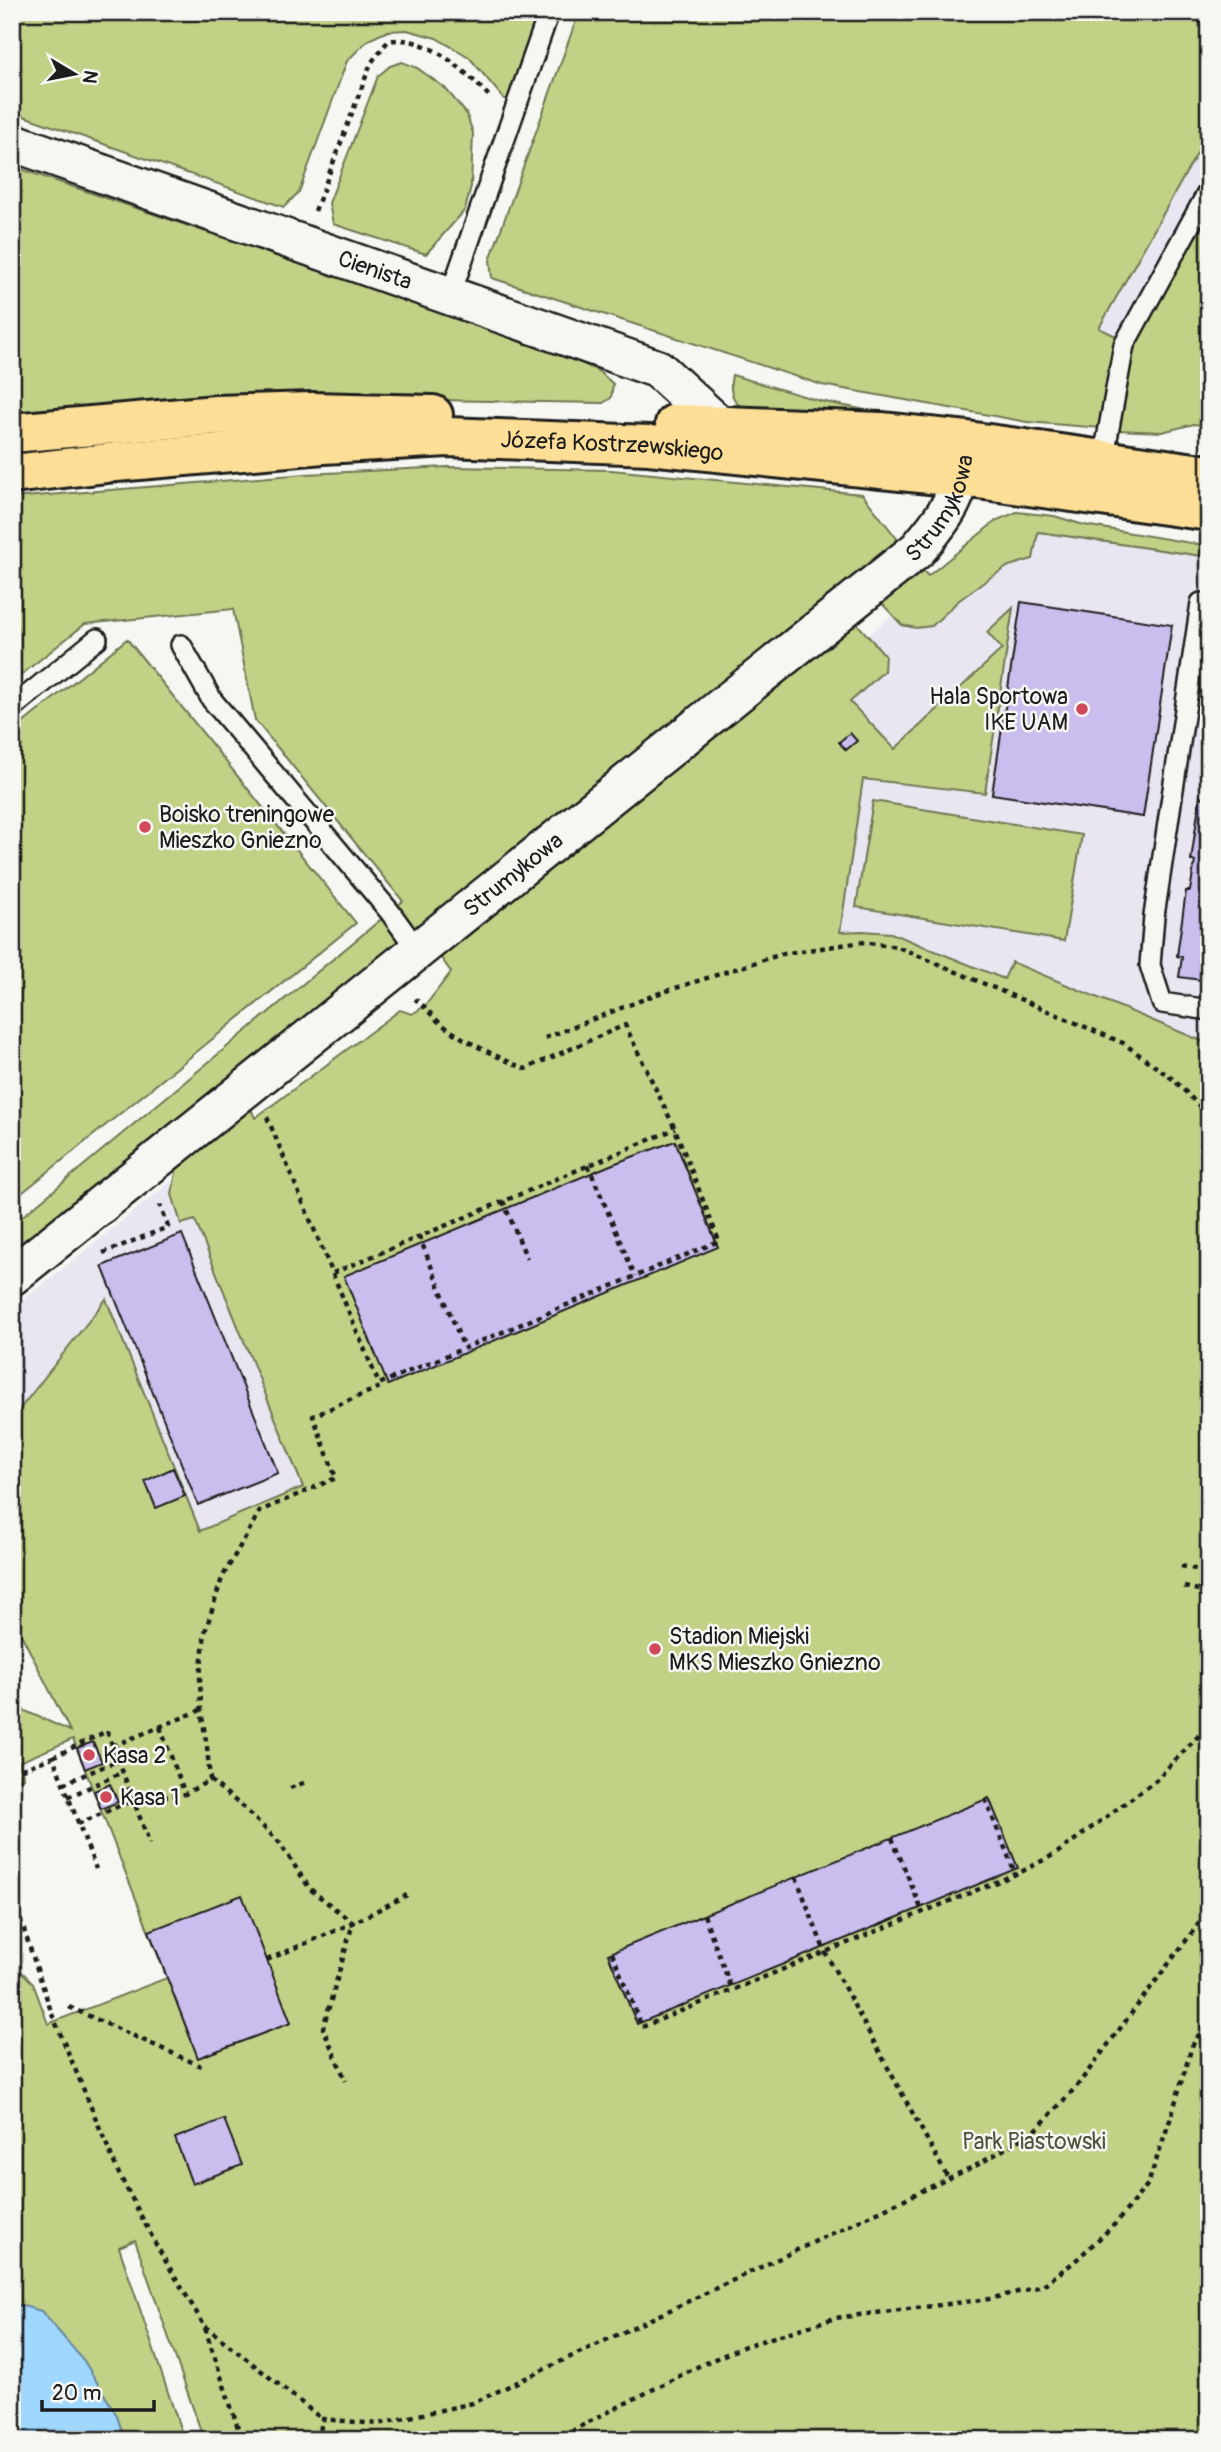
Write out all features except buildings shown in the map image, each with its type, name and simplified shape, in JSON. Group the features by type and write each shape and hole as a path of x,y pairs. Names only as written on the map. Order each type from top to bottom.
{"main road":[{"name":"Józefa Kostrzewskiego","path":"12,433 216,415 312,412 881,432 965,459 1209,511"},
{"name":"Józefa Kostrzewskiego","path":"12,474 323,444 448,437 965,459 1103,461 1209,475"}],"street":[{"name":"Cienista","path":"12,142 658,369 719,425"},
{"name":"Strumykowa","path":"12,1276 917,550 942,521 965,459"}],"lane":[{"path":"450,296 549,12"},
{"path":"1103,461 1124,345 1209,190"},
{"path":"1201,603 1154,916 1150,965 1163,1003 1209,1010"},
{"path":"12,708 97,639"},
{"path":"181,645 212,700 390,912 418,951"}],"path":[{"path":"1170,12 1209,24"},
{"path":"315,212 371,63 388,41 401,38 437,52 463,69 511,120"},
{"path":"545,1038 657,994 782,954 862,942 898,947 1122,1043 1174,1080 1209,1116"},
{"path":"379,1384 719,1241 675,1129 625,1025 525,1069 491,1054 439,1021 425,1006 382,979"},
{"path":"253,1084 380,1387 313,1416 336,1478 260,1511 222,1578 205,1632 200,1676 201,1710 210,1780 279,1842 310,1889 353,1923"},
{"path":"333,1273 675,1129"},
{"path":"588,1166 635,1276"},
{"path":"503,1201 527,1259"},
{"path":"419,1236 464,1348"},
{"path":"1181,1566 1209,1572"},
{"path":"1184,1587 1209,1592"},
{"path":"113,1746 201,1710"},
{"path":"612,1953 642,2027 1016,1875 1057,1853 1155,1781 1209,1725"},
{"path":"160,1727 184,1794"},
{"path":"12,1773 107,1731 150,1844"},
{"path":"53,1757 96,1869"},
{"path":"63,1784 119,1760"},
{"path":"68,1797 123,1772"},
{"path":"78,1824 133,1800 184,1794 210,1780"},
{"path":"290,1787 306,1782"},
{"path":"985,1800 1016,1875"},
{"path":"892,1838 923,1913"},
{"path":"796,1877 825,1952 948,2178"},
{"path":"267,1960 353,1923 407,1895"},
{"path":"13,1900 52,2014 119,2174 159,2250 204,2325 242,2440"},
{"path":"204,2325 322,2419 378,2424 473,2403 979,2164 1035,2130 1077,2086 1209,1910"},
{"path":"704,1915 732,1990"},
{"path":"346,2081 323,2028 353,1923"},
{"path":"69,2007 201,2066"},
{"path":"565,2440 575,2429 703,2364 745,2346 835,2318 989,2299 1042,2286 1074,2262 1116,2222 1148,2185 1192,2046 1209,2018"},
{"path":"318,2440 322,2419"}],"shaded area":[{"path":"1209,132 1209,354 1124,345 1116,336 1099,328"},
{"path":"1005,521 1209,551 1209,1044 1012,962 1004,979 891,933 862,931 790,938 584,874"},
{"path":"206,1154 303,1487 12,1616 12,1309"}],"green space":[{"path":"12,12 538,12 509,101 504,99 469,57 436,38 407,30 388,31 368,40 347,61 299,192 284,207 12,112"},
{"path":"579,12 1209,12 1209,132 1099,328 1116,336 1102,428 1027,422 822,385 492,278 490,260"},
{"path":"402,62 417,68 445,88 466,113 473,133 471,186 465,210 426,254 333,224 329,203 378,76 390,66"},
{"path":"12,166 556,351 600,372 613,384 611,398 603,403 218,396 12,418"},
{"path":"1209,211 1209,426 1194,424 1162,432 1118,430 1135,344"},
{"path":"732,375 820,401 926,422 751,413 734,398 731,388"},
{"path":"448,467 611,470 862,494 899,541 12,1253 12,1225 403,901 255,720 233,609 85,624 12,682 12,498 306,474"},
{"path":"1017,512 1054,516 1084,525 1209,546 1209,557 1038,532 1033,559 1009,566 991,577 958,601 932,626 916,628 902,625 876,597 916,564 928,576 997,520"},
{"name":"Stadion Miejski MKS Mieszko Gniezno","path":"1013,608 985,793 863,779 840,932 891,933 1004,979 1012,962 1209,1044 1209,2440 204,2440 135,2240 119,2247 184,2440 125,2440 116,2414 84,2361 41,2311 12,2303 12,1962 33,1983 48,2024 167,1978 73,1739 19,1762 24,1778 12,1782 12,1705 70,1731 12,1616 12,1419 106,1299 200,1531 303,1487 195,1220 181,1224 172,1194 178,1161 248,1102 255,1118 400,1010 412,1014 425,1006 451,972 435,949 852,618 885,655 884,671 850,702 895,749 1002,649 987,632"},
{"name":"Boisko treningowe Mieszko Gniezno","path":"127,639 356,923 12,1201 12,732"},
{"path":"873,801 1082,835 1064,941 856,907"}],"water":[{"path":"12,2303 41,2311 84,2361 116,2414 125,2440 12,2440"}],"place":[{"name":"Hala Sportowa IKE UAM","path":"1082,709"},
{"name":"Boisko treningowe Mieszko Gniezno","path":"145,827"},
{"name":"Stadion Miejski MKS Mieszko Gniezno","path":"655,1649"},
{"name":"Kasa 2","path":"89,1755"},
{"name":"Kasa 1","path":"106,1797"}],"park label":[{"name":"Park Piastowski","path":"1034,2141"}]}
